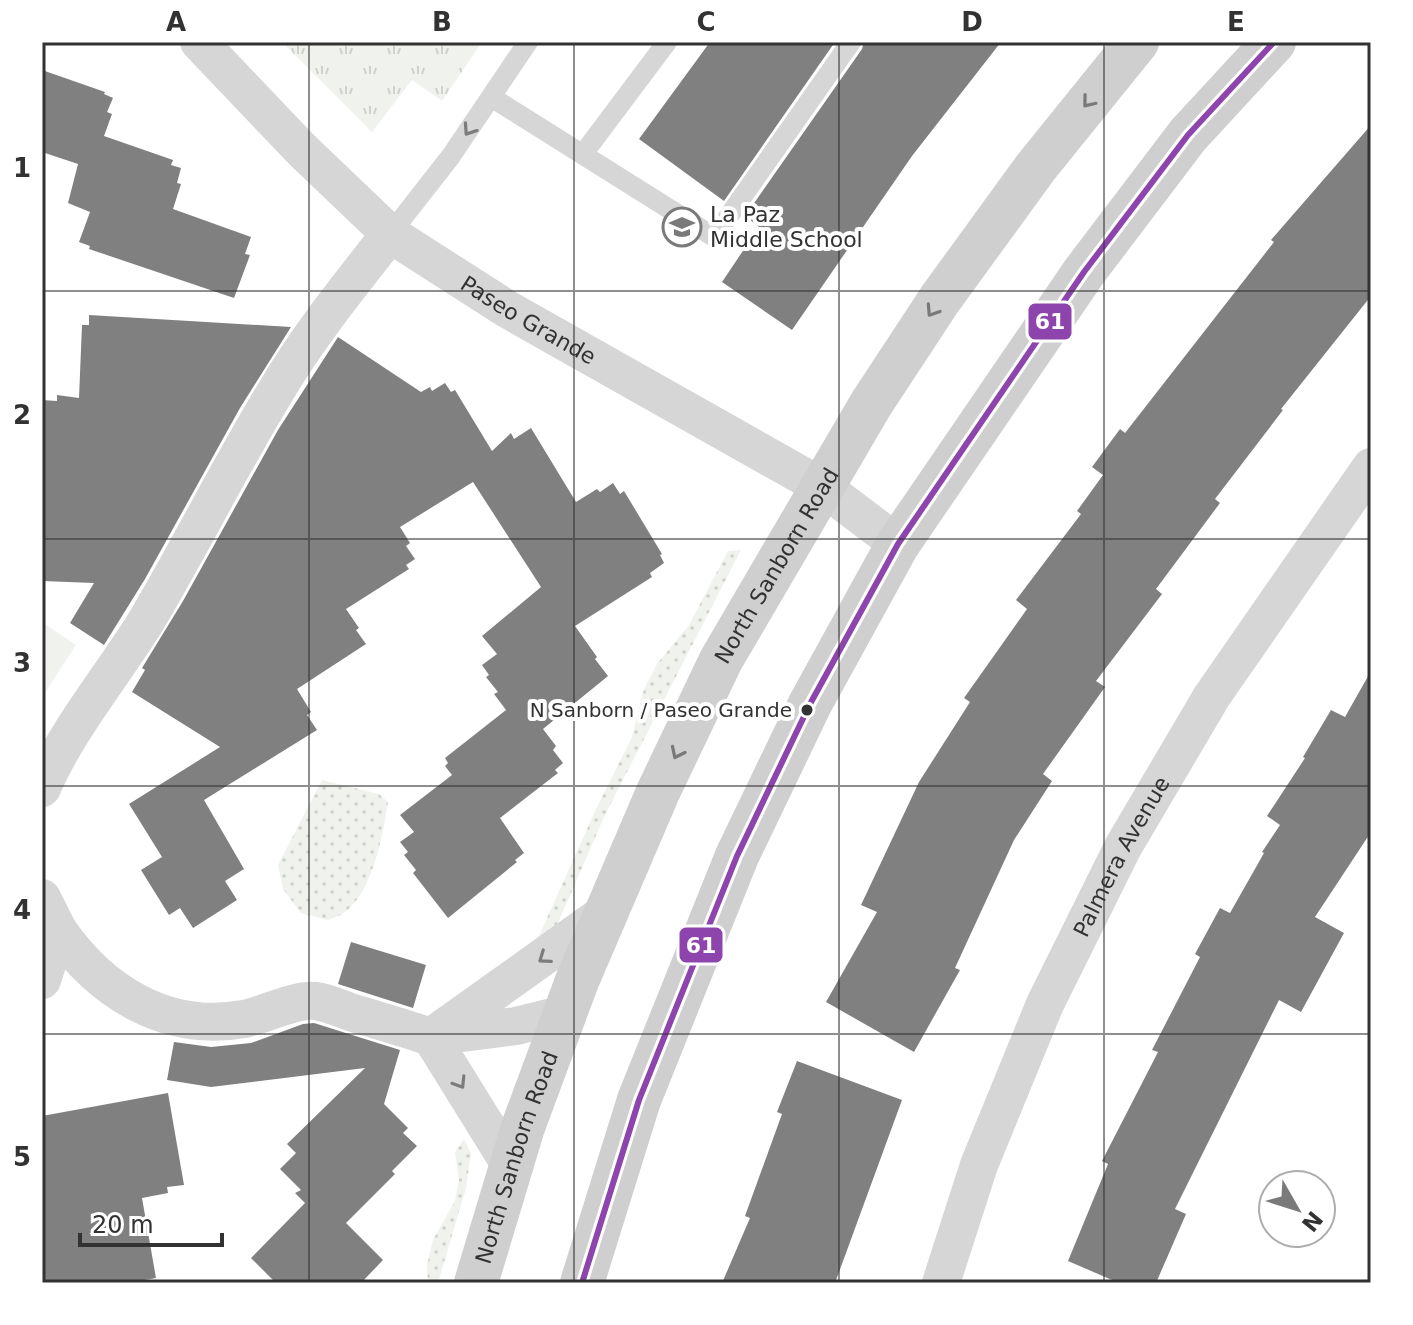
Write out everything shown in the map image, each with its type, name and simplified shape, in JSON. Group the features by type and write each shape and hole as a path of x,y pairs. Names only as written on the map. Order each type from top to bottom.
{"main road":[{"name":"North Sanborn Road","path":"476,1283 511,1166 565,1014 658,792 721,660 871,404 940,299 1036,167 1137,42"},
{"path":"582,1283 639,1100 737,856 810,704 898,544 1084,272 1188,135 1274,42"}],"street":[{"name":"Paseo Grande","path":"199,42 302,150 390,234 507,309 824,488 898,544"},
{"path":"42,788 61,750 127,653 276,391 326,317 390,234"},
{"name":"Palmera Avenue","path":"941,1283 979,1165 1045,1004 1123,847 1212,696 1371,467"},
{"path":"431,1037 606,912"},
{"path":"50,914 75,955 107,986 139,1004 175,1017 209,1022 245,1019 315,1001 431,1037 516,1026 565,1014"},
{"path":"42,980 50,914"},
{"path":"431,1037 511,1166"}],"lane":[{"path":"390,234 451,156 528,42"},
{"path":"583,154 667,42"},
{"path":"491,97 714,237 851,42"}],"green space":[{"path":"282,42 482,42 442,101 412,80 372,132"},
{"path":"741,550 605,815 558,923 534,947 632,737 644,689 657,664 689,625 728,551"},
{"path":"42,622 76,645 44,694 42,693"},
{"path":"322,780 379,794 388,802 375,861 363,890 345,912 328,920 301,913 283,889 278,865"},
{"path":"464,1139 471,1153 466,1188 438,1283 428,1283 427,1265 433,1240 455,1201 459,1180 455,1152"}],"building":[{"path":"710,42 835,42 724,201 639,139"},
{"path":"864,42 1001,42 912,156 792,330 722,282 759,227 745,216"},
{"path":"42,70 105,92 113,98 107,112 112,114 104,136 173,160 171,165 181,168 177,183 181,184 173,209 251,237 245,254 250,255 234,298 89,249 90,246 79,242 90,212 68,203 78,164 42,152"},
{"path":"1371,125 1371,296 1281,409 1215,499 1220,503 1156,589 1162,594 1096,681 1105,687 1043,774 1052,781 1014,840 955,968 960,970 914,1052 826,1002 877,912 861,905 919,782 970,702 964,698 1027,609 1016,600 1081,514 1077,511 1103,475 1092,467 1120,429 1125,433 1274,242 1271,240"},
{"path":"89,315 291,327 240,408 145,579 104,645 70,623 94,583 42,581 42,400 57,401 57,395 79,398 82,325 89,325"},
{"path":"338,337 421,392 430,387 432,391 445,383 451,392 455,390 492,451 511,433 514,439 531,428 576,502 613,483 620,494 624,491 662,554 664,563 650,573 652,577 575,626 608,676 543,729 556,746 553,750 563,763 555,770 558,773 500,818 524,853 448,918 413,873 416,870 404,855 408,852 400,842 414,832 400,815 452,775 445,766 448,763 445,758 506,710 494,694 498,692 486,677 489,675 482,665 497,654 482,636 541,587 473,482 400,527 410,543 406,546 415,559 406,565 409,569 346,609 366,644 297,689 311,712 307,715 317,730 204,800 244,869 225,881 237,900 193,928 180,908 169,915 141,870 162,857 129,804 220,747 132,692 145,670 142,668 278,430"},
{"path":"1371,671 1371,832 1315,917 1344,933 1301,1012 1279,1000 1175,1209 1186,1214 1156,1283 1119,1283 1068,1261 1108,1164 1102,1161 1158,1052 1152,1050 1200,957 1195,954 1220,908 1230,913 1280,825 1267,816 1305,758 1331,710 1345,717"},
{"path":"351,942 426,965 413,1008 338,984"},
{"path":"314,1023 400,1050 384,1104 408,1128 403,1133 417,1146 392,1171 395,1174 346,1223 383,1260 361,1283 276,1283 251,1258 305,1203 295,1193 301,1190 280,1169 296,1153 287,1144 365,1068 211,1087 167,1080 174,1042 211,1047 251,1043"},
{"path":"797,1061 902,1100 835,1283 722,1283 750,1218 745,1216 782,1114 777,1112"},
{"path":"168,1093 184,1185 167,1187 168,1193 142,1198 156,1278 127,1283 42,1283 42,1116"}],"transit line":[{"name":"61","path":"582,1283 639,1100 737,856 810,704 898,544 1084,272 1188,135 1274,42"}],"place":[{"name":"La Paz Middle School","path":"682,227"},
{"name":"N Sanborn / Paseo Grande","path":"807,710"}]}
